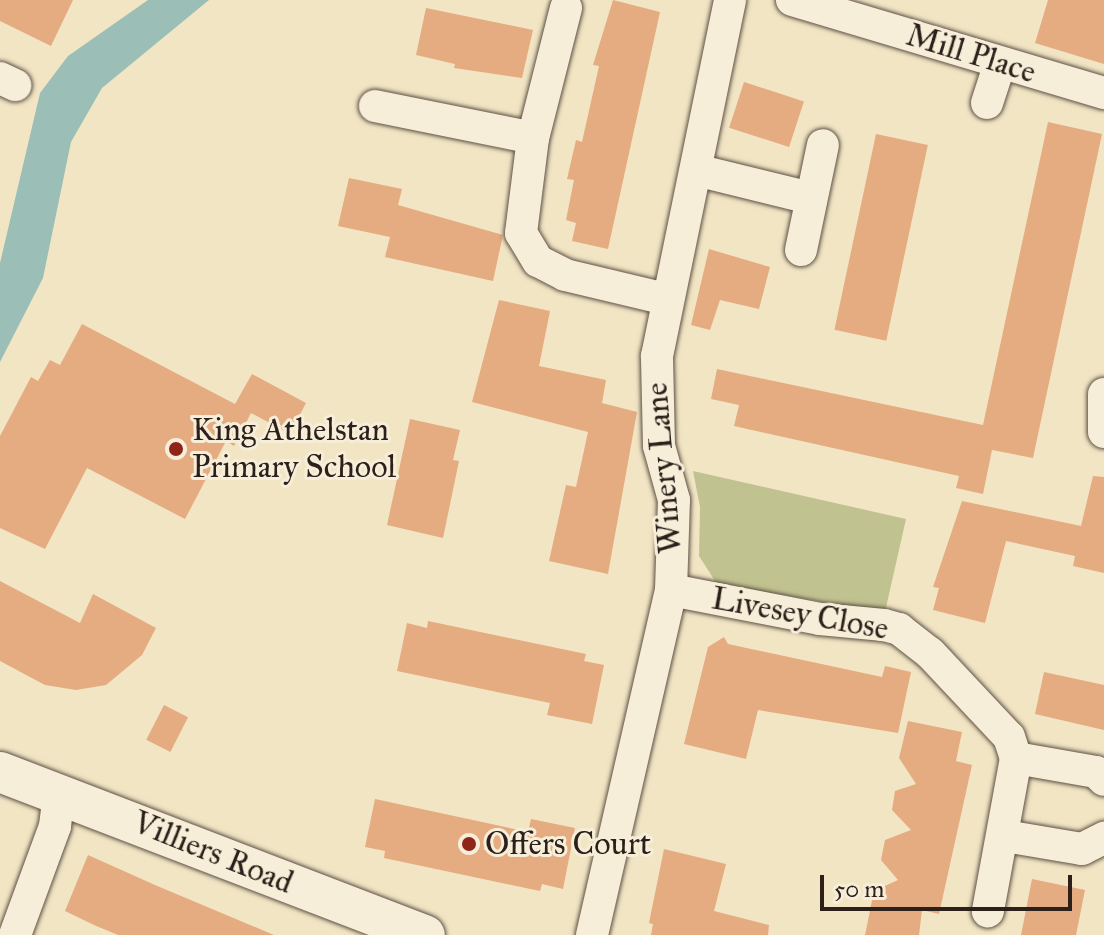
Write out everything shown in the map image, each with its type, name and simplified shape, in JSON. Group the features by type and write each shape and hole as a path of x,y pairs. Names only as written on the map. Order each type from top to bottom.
{"street":[{"name":"Winery Lane","path":"592,935 671,590 674,500 659,446 655,405 666,299 730,0"},
{"name":"Mill Place","path":"792,0 1104,93"},
{"path":"566,8 533,138 521,233 538,261 565,275 666,299"},
{"path":"987,103 1000,63"},
{"path":"375,106 533,138"},
{"path":"801,250 823,145"},
{"path":"696,170 810,198"},
{"path":"1104,394 1104,432"},
{"name":"Livesey Close","path":"671,590 899,629 930,653 1009,737 1016,758"},
{"path":"988,911 1005,836 1016,758 1096,772 1104,780"},
{"name":"Villiers Road","path":"0,772 59,792 425,935"},
{"path":"15,935 55,826 59,792"},
{"path":"1005,836 1082,849 1104,838"}],"green space":[{"path":"693,471 906,519 885,612 717,584 699,556 700,507"}],"water":[{"path":"148,0 209,0 102,88 71,142 43,278 0,362 0,263 40,93 68,56"}],"building":[{"path":"0,0 73,0 51,46 0,21"},
{"path":"613,0 660,12 608,249 572,241 576,223 566,220 574,180 567,179 576,140 582,142 599,66 593,65"},
{"path":"1048,0 1104,0 1104,64 1035,43"},
{"path":"426,8 533,30 522,78 454,68 455,64 416,55"},
{"path":"744,82 804,101 789,147 729,128"},
{"path":"1048,122 1102,134 1033,458 992,450 983,494 956,488 959,476 734,426 739,405 711,399 717,369 983,425"},
{"path":"876,134 928,145 886,341 834,330"},
{"path":"349,178 402,189 398,205 503,235 493,281 385,257 390,237 338,226"},
{"path":"709,249 770,267 759,309 720,300 710,330 691,325"},
{"path":"499,300 550,311 539,366 606,380 602,403 637,412 608,574 549,561 566,485 576,487 588,432 472,402"},
{"path":"82,324 235,404 252,374 306,403 290,434 251,413 234,446 226,441 185,519 87,468 45,549 0,528 0,436 31,377 38,381 50,360 60,365"},
{"path":"410,419 460,430 453,460 459,461 443,538 387,525"},
{"path":"1093,476 1104,477 1104,573 1073,566 1075,556 1006,541 985,623 933,610 939,588 933,587 962,501 1081,526"},
{"path":"0,581 80,623 93,594 156,628 142,655 106,685 76,690 45,685 0,661"},
{"path":"428,621 586,654 584,661 604,665 592,724 547,715 550,703 397,671 407,623 427,628"},
{"path":"724,637 728,644 882,677 885,666 911,672 898,733 758,710 746,759 684,744 708,647"},
{"path":"1044,672 1104,685 1104,730 1035,714"},
{"path":"164,705 188,717 170,752 146,740"},
{"path":"908,721 962,732 956,761 972,765 939,914 922,910 919,935 865,935 874,891 898,880 881,860 885,840 911,830 892,810 895,791 916,784 899,758"},
{"name":"Offers Court","path":"375,799 528,832 531,819 575,828 563,889 542,884 540,891 384,858 385,851 365,847"},
{"path":"664,849 726,864 714,911 769,925 768,935 651,935 653,924 649,923"},
{"path":"88,855 274,935 118,935 94,925 65,911"},
{"path":"1032,879 1085,890 1076,935 1021,935"}],"place":[{"name":"King Athelstan Primary School","path":"176,449"},
{"name":"Offers Court","path":"469,844"}]}
